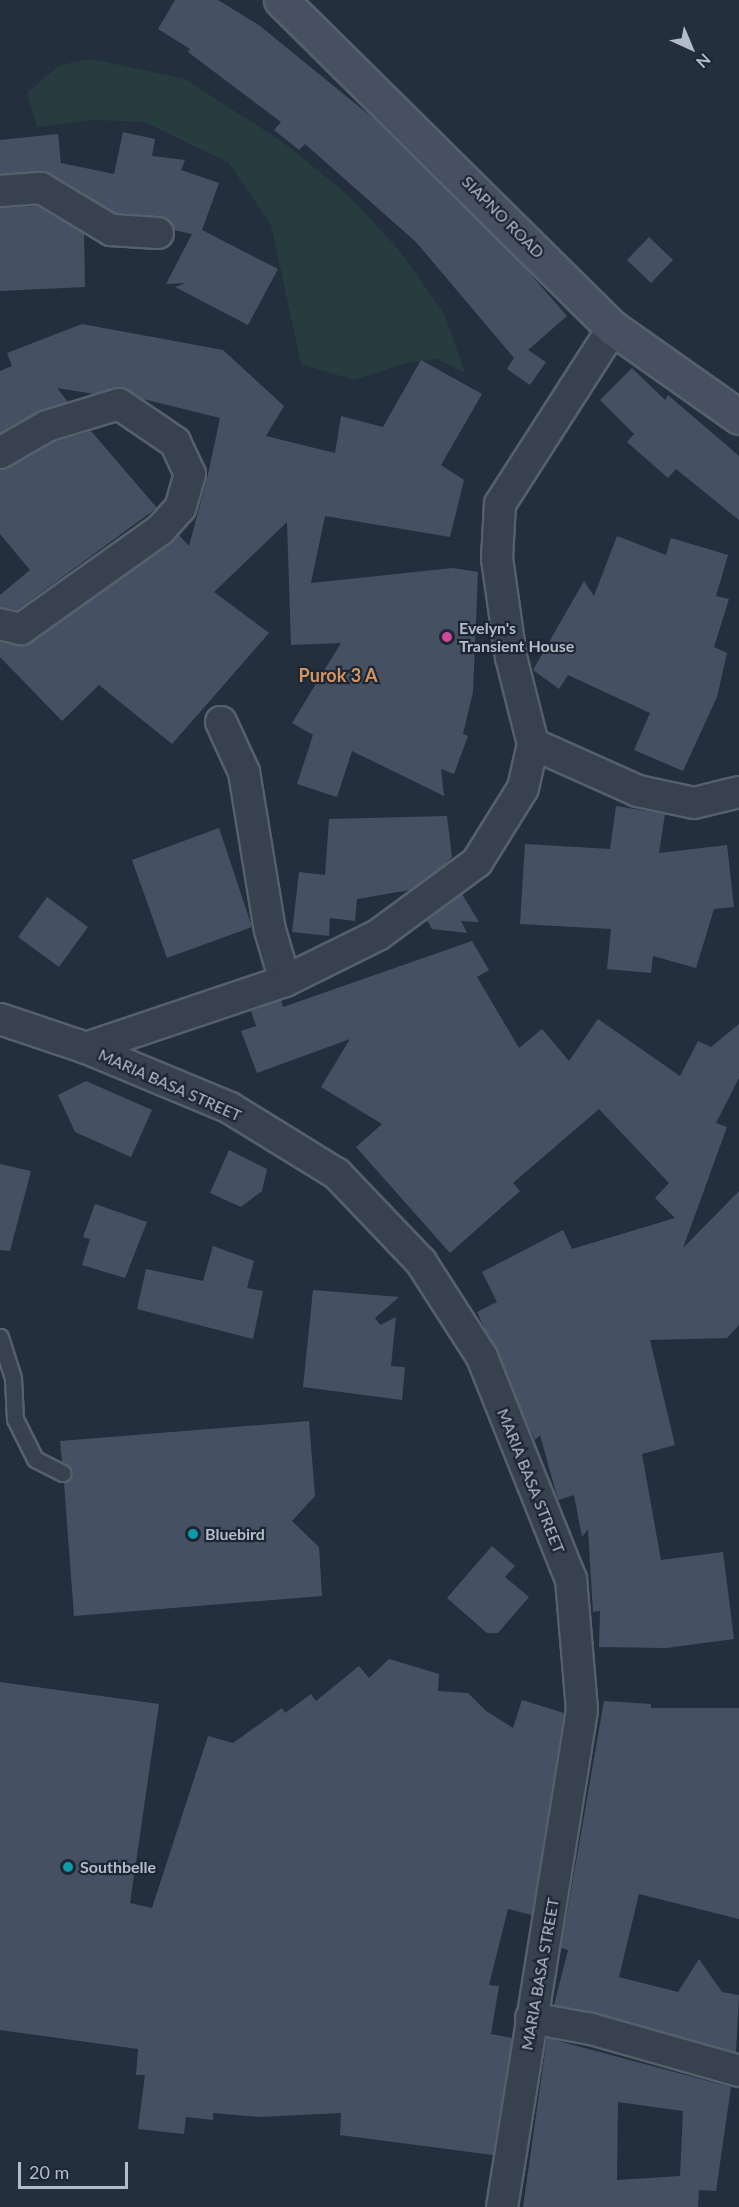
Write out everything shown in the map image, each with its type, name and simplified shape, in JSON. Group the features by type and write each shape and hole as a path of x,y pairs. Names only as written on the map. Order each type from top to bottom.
{"street":[{"name":"SIAPNO ROAD","path":"281,0 613,328 739,417"},
{"path":"0,191 41,188 111,230 158,233"},
{"path":"86,1048 285,981 378,935 477,862 523,788 533,744 511,657 497,559 500,504 555,412 613,328"},
{"path":"0,453 47,426 119,404 175,442 190,474 180,508 159,530 21,629 0,624"},
{"path":"222,722 244,772 270,930 285,981"},
{"path":"533,744 638,791 694,803 739,792"},
{"name":"MARIA BASA STREET","path":"0,1019 86,1048 230,1108 337,1174 421,1262 482,1358 571,1579 582,1710 502,2207"},
{"path":"531,2018 591,2029 739,2071"}],"lane":[{"path":"0,1337 13,1378 15,1419 35,1459 63,1473"}],"green space":[{"path":"91,59 185,79 284,143 349,196 398,249 444,313 465,373 437,359 406,363 354,380 301,364 271,225 229,163 145,122 94,120 37,127 27,93 60,65"}],"building":[{"path":"175,0 218,0 260,26 373,118 520,262 567,316 528,350 546,362 530,385 507,369 514,358 416,242 305,144 299,150 274,130 281,122 188,52 190,49 158,29"},
{"path":"123,132 155,139 152,156 185,160 181,170 219,183 202,230 278,269 248,325 175,287 186,283 166,284 192,234 174,230 160,216 116,213 49,173 0,174 0,140 58,134 61,163 114,174"},
{"path":"37,206 84,234 85,287 0,291 0,208"},
{"path":"649,237 673,260 651,283 627,260"},
{"path":"82,324 223,350 284,406 266,436 335,453 341,416 383,427 421,360 482,394 441,465 464,480 450,537 325,516 311,583 453,568 478,572 473,692 463,734 468,736 454,774 441,769 444,796 352,751 337,797 297,784 313,735 292,723 341,643 291,645 287,522 214,592 269,633 172,744 99,685 62,721 0,657 0,642 31,643 179,535 189,546 207,479 220,418 143,399 122,387 94,394 57,388 68,402 39,411 0,433 0,371 12,366 7,353"},
{"path":"632,368 665,400 668,395 739,456 739,520 676,469 668,478 627,442 634,434 600,400"},
{"path":"91,431 157,508 17,610 0,607 0,595 30,570 0,534 0,470 54,442"},
{"path":"617,536 666,555 671,538 728,555 716,596 729,599 714,647 727,653 717,697 683,771 634,750 650,713 568,675 559,689 533,670 584,581 594,596"},
{"path":"616,806 665,814 659,853 727,845 734,907 714,909 696,968 653,956 651,973 607,969 611,929 520,924 525,844 610,849"},
{"path":"447,816 452,857 444,865 410,890 357,899 355,921 330,918 329,936 292,932 299,872 325,875 329,819"},
{"path":"219,828 252,927 167,958 132,860"},
{"path":"462,894 479,922 461,921 467,933 432,929 427,920"},
{"path":"47,897 88,927 59,967 18,937"},
{"path":"472,941 489,970 477,977 519,1048 542,1029 569,1061 598,1019 680,1076 698,1041 711,1047 739,1024 739,1078 716,1123 727,1127 683,1248 739,1191 739,1325 727,1338 650,1340 675,1445 642,1454 661,1560 723,1552 734,1639 666,1648 599,1647 600,1611 593,1612 588,1529 582,1537 574,1495 558,1500 540,1435 535,1440 477,1312 497,1302 482,1272 563,1230 572,1249 675,1218 655,1198 669,1183 599,1109 513,1183 520,1191 450,1253 356,1147 382,1124 321,1087 350,1039 257,1073 241,1031 256,1026 251,1011 281,1000 283,1007"},
{"path":"86,1081 152,1110 131,1157 75,1132 58,1095"},
{"path":"229,1150 267,1169 262,1191 241,1207 210,1193"},
{"path":"0,1164 31,1171 10,1251 0,1250"},
{"path":"95,1204 147,1222 125,1278 82,1265 90,1239 83,1237"},
{"path":"213,1246 254,1261 247,1288 263,1291 253,1339 137,1309 146,1269 203,1281"},
{"path":"313,1290 399,1297 375,1318 380,1325 396,1317 391,1366 405,1367 402,1400 303,1387"},
{"name":"Bluebird","path":"309,1421 315,1496 292,1521 319,1547 322,1596 74,1616 64,1483 73,1472 62,1462 60,1441"},
{"path":"492,1546 515,1566 505,1577 529,1597 498,1633 487,1633 447,1598"},
{"path":"389,1659 439,1674 438,1691 468,1693 486,1711 513,1728 522,1700 564,1713 532,1915 508,1909 489,1985 499,1986 491,2034 512,2038 493,2155 340,2135 341,2113 259,2117 213,2113 213,2120 186,2117 184,2134 138,2129 145,2075 136,2075 138,2049 0,2030 0,1682 159,1704 130,1903 152,1908 208,1736 233,1743 282,1708 285,1713 311,1694 316,1701 359,1666 369,1678"},
{"path":"604,1701 651,1704 651,1708 739,1708 739,1919 639,1894 619,1977 678,1992 699,1959 722,1992 739,1995 736,2052 554,2005 568,1950 561,1948"},
{"path":"547,2038 731,2087 716,2191 699,2190 698,2207 523,2207","holes":["618,2102 683,2111 680,2176 617,2180"]}],"place":[{"name":"Evelyn's Transient House","path":"447,637"},
{"name":"Bluebird","path":"193,1534"},
{"name":"Southbelle","path":"68,1867"}],"district":[{"name":"Purok 3 A","path":"338,675"}]}
